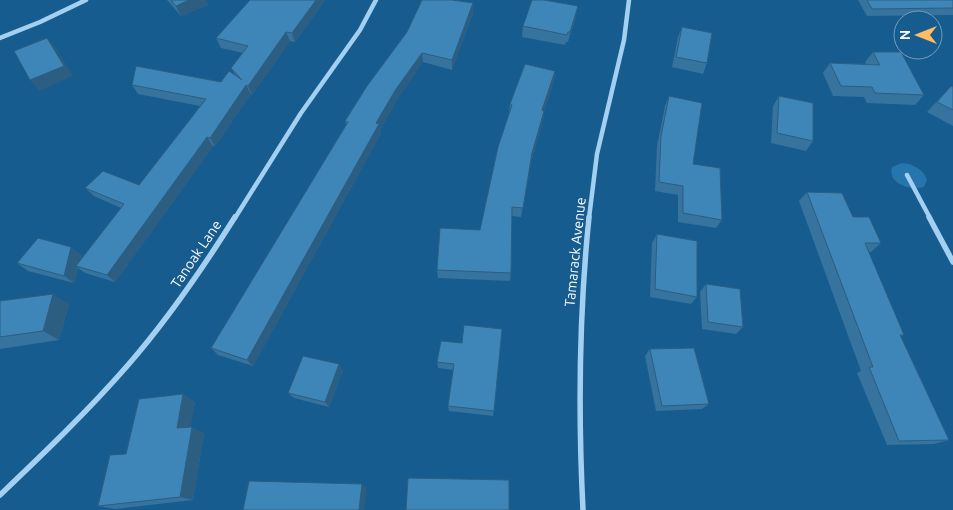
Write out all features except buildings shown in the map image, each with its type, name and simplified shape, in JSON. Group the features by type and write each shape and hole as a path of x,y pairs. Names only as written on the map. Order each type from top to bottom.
{"street":[{"path":"0,38 40,22 86,0"},
{"name":"Tanoak Lane","path":"0,494 82,415 145,345 202,268 315,92 351,46 376,0"},
{"name":"Tamarack Avenue","path":"582,510 578,437 581,304 596,166 627,26 629,0"},
{"path":"907,175 953,262"}],"shaded area":[{"path":"902,163 914,166 923,173 927,180 924,187 907,187 896,182 891,173 892,167"}]}
